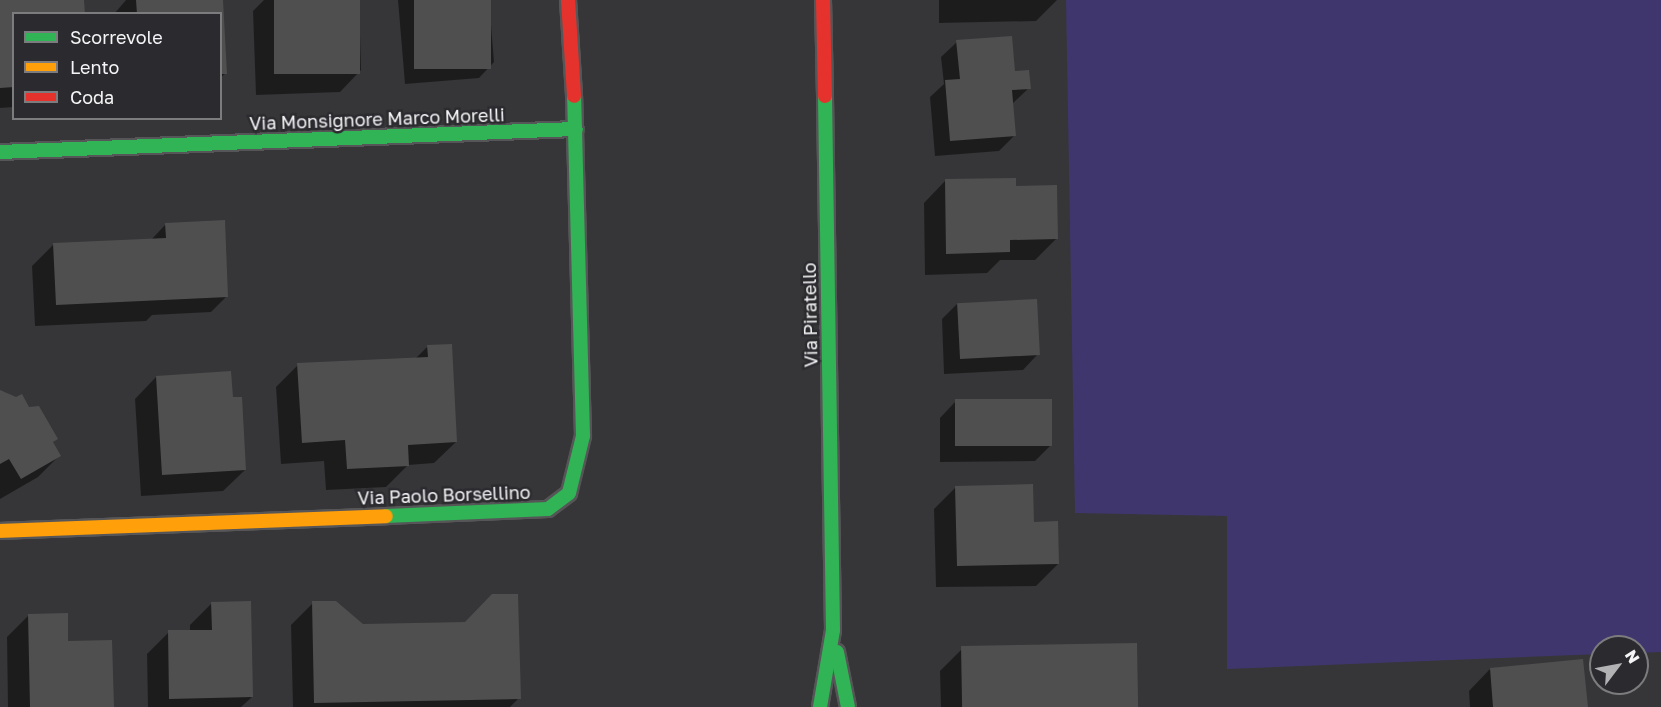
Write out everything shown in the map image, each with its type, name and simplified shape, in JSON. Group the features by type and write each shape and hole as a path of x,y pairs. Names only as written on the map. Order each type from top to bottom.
{"street":[{"name":"Via Paolo Borsellino","path":"0,531 548,509 569,493 583,436 576,129 568,0"},
{"name":"Via Piratello","path":"824,0 833,630 848,707"},
{"name":"Via Monsignore Marco Morelli","path":"0,152 576,129"},
{"name":"Via Piratello","path":"820,707 833,630"}],"shaded area":[{"path":"1066,0 1661,0 1661,652 1649,652 1649,635 1589,635 1589,654 1227,669 1227,516 1075,513"}],"building":[{"path":"0,0 84,0 85,12 12,12 12,87 0,88"},
{"path":"136,0 223,0 227,74 222,74 222,12 137,12"},
{"path":"274,0 360,0 360,74 274,74"},
{"path":"414,0 491,0 491,69 414,69"},
{"path":"1012,36 1015,71 1029,70 1031,89 1012,90 1016,136 950,141 945,80 960,79 956,40"},
{"path":"1016,178 1016,186 1057,185 1058,239 1010,240 1010,252 946,254 945,179"},
{"path":"225,220 228,297 56,305 53,243 166,238 165,223"},
{"path":"1037,299 1040,355 960,359 957,303"},
{"path":"452,344 457,442 408,445 409,466 347,469 345,440 302,443 297,363 428,357 427,345"},
{"path":"231,371 233,397 242,397 246,470 162,475 156,376"},
{"path":"0,390 16,397 22,394 29,407 39,406 58,439 53,442 61,456 21,479 9,459 0,464"},
{"path":"955,399 1052,399 1052,446 955,446"},
{"path":"1033,484 1034,522 1058,521 1059,564 957,566 955,486"},
{"path":"492,594 518,594 521,699 314,703 312,601 336,601 363,624 465,622"},
{"path":"251,601 253,697 169,699 168,630 212,630 211,602"},
{"path":"68,613 68,641 112,640 114,707 30,707 28,614"},
{"path":"1137,643 1138,707 962,707 961,646"},
{"path":"1583,659 1588,707 1493,707 1490,668"}],"traffic: fast":[{"path":"386,516 548,509 569,493 583,436 574,96"},
{"path":"820,707 833,630 825,96"},
{"path":"0,152 576,129"},
{"path":"837,652 848,707"}],"traffic: slow":[{"path":"0,531 386,516"}],"traffic: jam":[{"path":"568,0 574,96"},
{"path":"823,0 825,96"}]}
